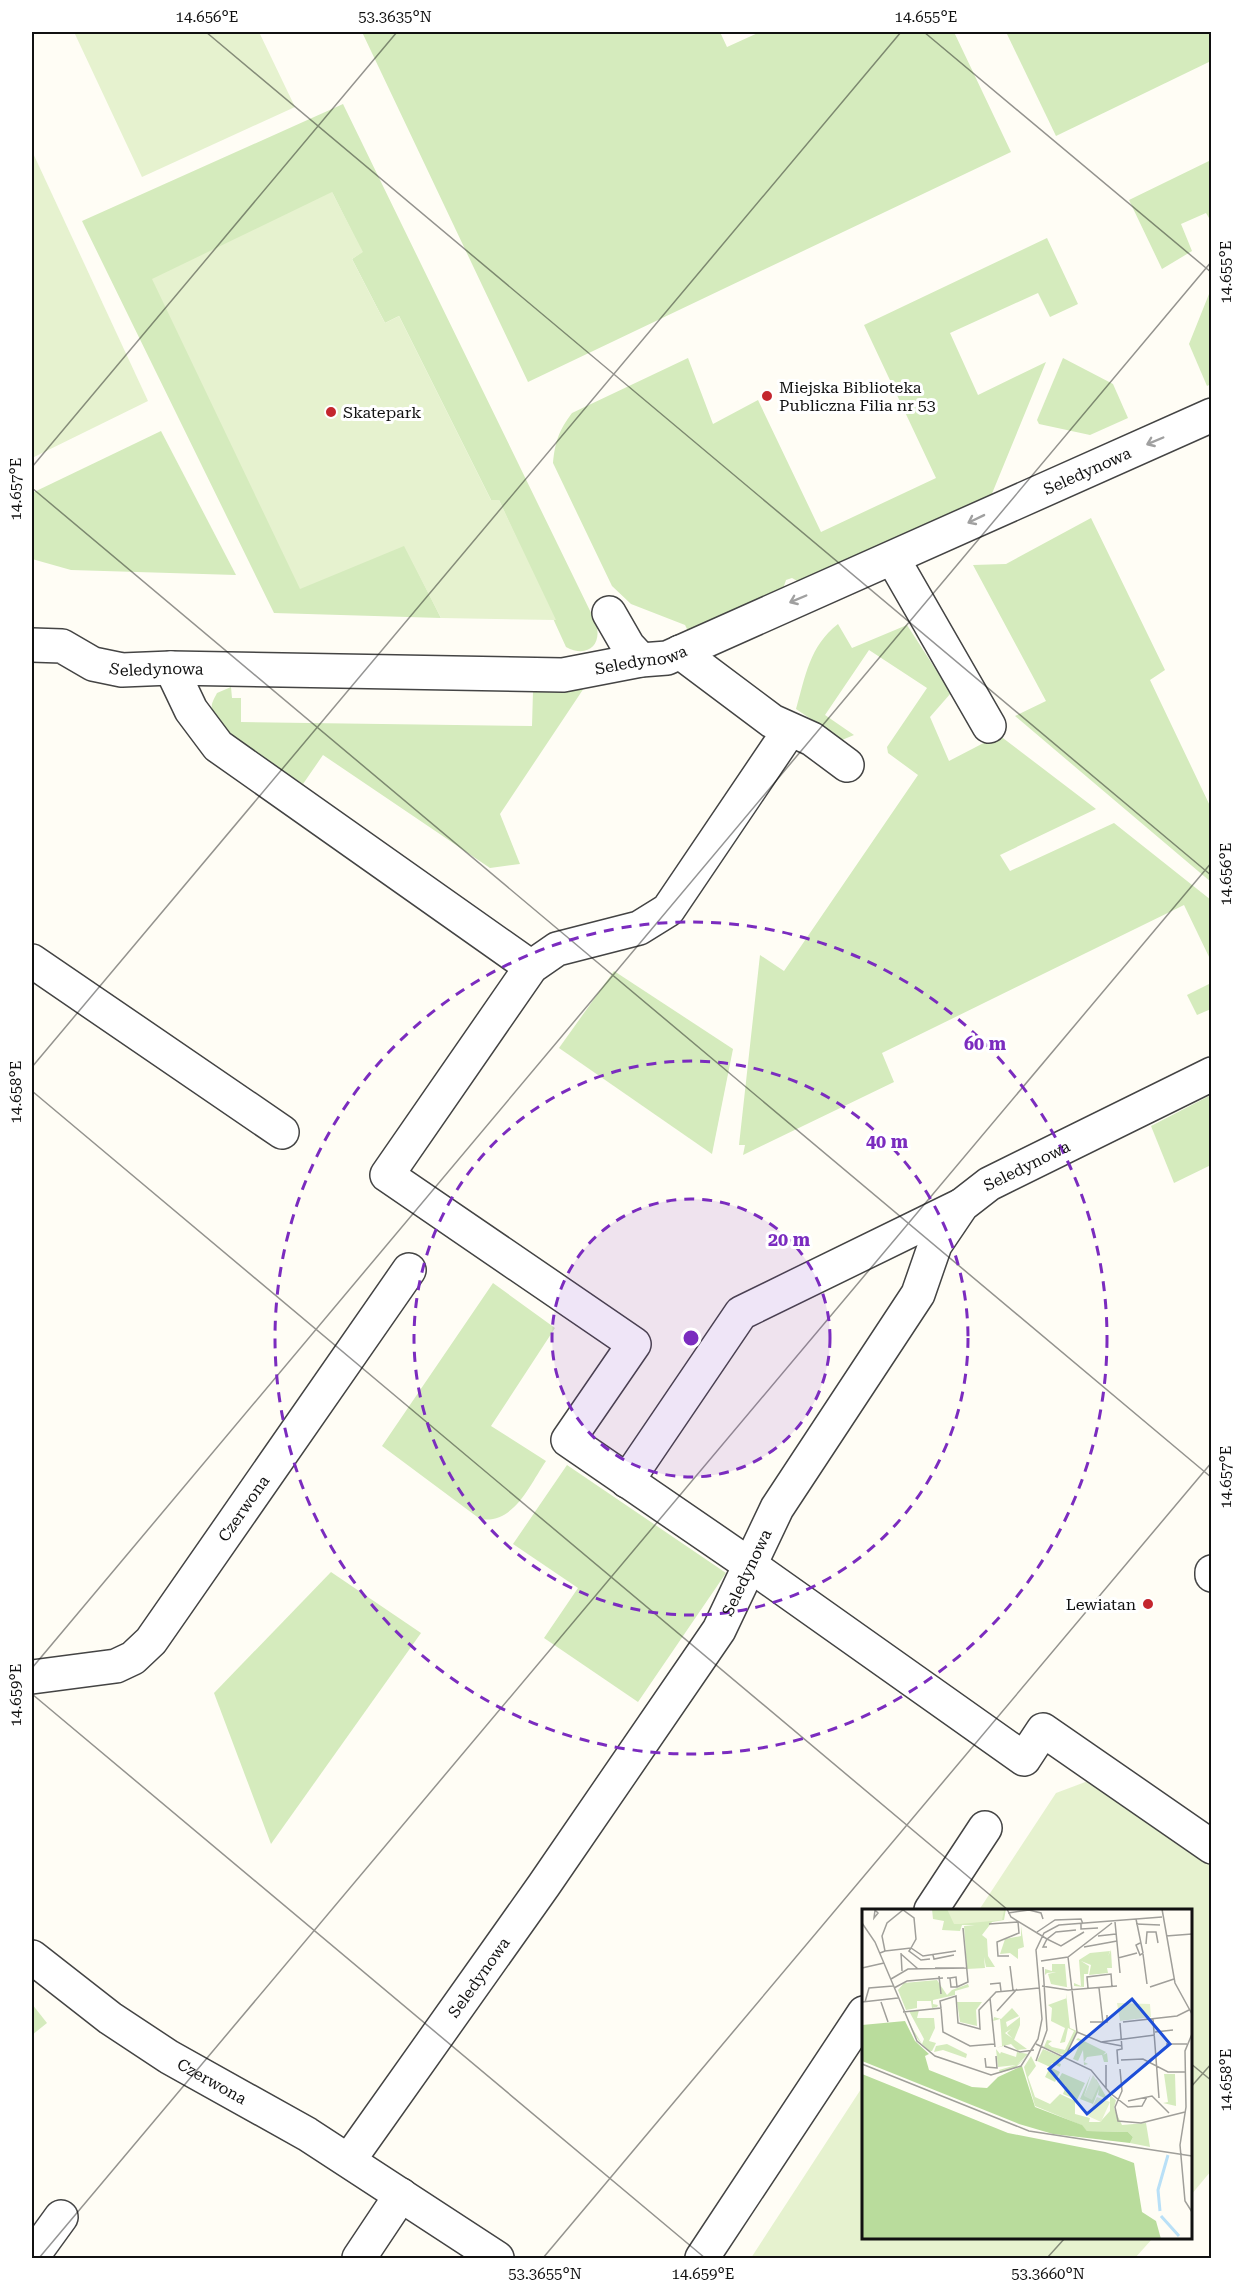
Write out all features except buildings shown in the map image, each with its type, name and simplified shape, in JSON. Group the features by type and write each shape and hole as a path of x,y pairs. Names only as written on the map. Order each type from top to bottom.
{"street":[{"name":"Seledynowa","path":"32,645 62,646 93,664 122,670 171,668 562,675 641,660 667,658 894,559 984,514 1210,419"},
{"path":"894,559 988,726"},
{"path":"609,613 628,646 641,660"},
{"path":"680,652 772,721 789,731 812,739 847,765"},
{"path":"171,668 191,710 218,746 531,967"},
{"path":"789,731 668,910 639,928 557,949 531,967 387,1175 633,1344 568,1440 750,1565 1024,1760 1043,1730 1212,1847"},
{"path":"32,961 282,1131"},
{"name":"Seledynowa","path":"350,2160 544,1885 719,1630 777,1508 918,1294 934,1245 962,1205 989,1184 1212,1074"},
{"path":"627,1481 741,1313 962,1205"},
{"name":"Czerwona","path":"32,1677 116,1666 133,1658 151,1641 410,1270"},
{"path":"932,1909 985,1828"},
{"name":"Czerwona","path":"32,1957 111,2018 169,2057 307,2133 401,2195"},
{"path":"702,2259 862,2016"},
{"path":"359,2259 401,2195 497,2259"},
{"path":"32,2257 61,2217"}],"green space":[{"path":"74,32 259,32 295,107 142,177"},
{"path":"362,32 720,32 727,47 760,32 954,32 1011,152 528,382"},
{"path":"1006,32 1211,32 1211,61 1056,136"},
{"path":"343,104 595,621 596,642 587,650 574,650 566,647 499,500 491,500 399,316 385,323 352,259 362,252 332,192 405,546 441,618 274,613 82,221"},
{"path":"32,151 148,401 32,458"},
{"path":"1211,160 1211,217 1209,218 1206,213 1181,224 1192,251 1162,269 1129,200"},
{"name":"Skatepark","path":"332,192 363,252 352,259 385,323 399,316 491,500 499,500 556,620 441,618 404,546 300,589 152,279"},
{"path":"1047,238 1078,304 1050,317 1038,293 950,333 978,395 1046,362 991,496 799,582 792,578 786,580 783,589 689,633 685,625 631,604 612,586 553,463 558,437 572,413 688,358 713,424 758,400 821,532 936,478 864,325"},
{"path":"1211,289 1211,384 1207,386 1189,344"},
{"path":"1063,358 1113,384 1128,418 1090,435 1039,424 1037,420"},
{"path":"161,431 236,575 71,570 32,559 32,493"},
{"path":"1091,518 1165,670 1150,680 1211,808 1211,882 1015,716 1046,701 973,565 1006,564"},
{"path":"838,624 852,648 907,625 951,693 930,717 949,761 999,735 1096,809 1000,855 1010,871 1114,823 1211,900 1211,961 1184,905 882,1053 894,1082 743,1155 745,1145 739,1145 760,955 784,971 918,775 888,753 887,747 927,688 869,650 825,715 854,735 842,740 796,709 810,662 821,642"},
{"path":"231,687 232,698 241,698 241,722 532,726 533,691 584,688 500,814 520,864 490,868 323,755 303,784 254,751 219,723 214,715 212,704 217,693"},
{"path":"614,971 733,1049 712,1154 559,1048"},
{"path":"1211,983 1211,1009 1197,1015 1187,995"},
{"path":"1211,1095 1211,1165 1174,1183 1151,1126"},
{"path":"493,1283 555,1328 491,1426 546,1461 520,1501 512,1509 502,1516 480,1519 382,1446"},
{"path":"567,1465 726,1573 638,1702 544,1638 578,1588 513,1544"},
{"path":"331,1572 421,1633 271,1844 214,1693"},
{"path":"1096,1778 1211,1858 1211,2171 1192,2194 1192,1909 980,1909 1056,1793"},
{"path":"32,2004 47,2023 32,2035"},
{"path":"862,2088 862,2239 1152,2239 1135,2258 751,2258"}],"place":[{"name":"Miejska Biblioteka Publiczna Filia nr 53","path":"767,396"},
{"name":"Skatepark","path":"331,412"},
{"name":"Lewiatan","path":"1148,1604"}]}
